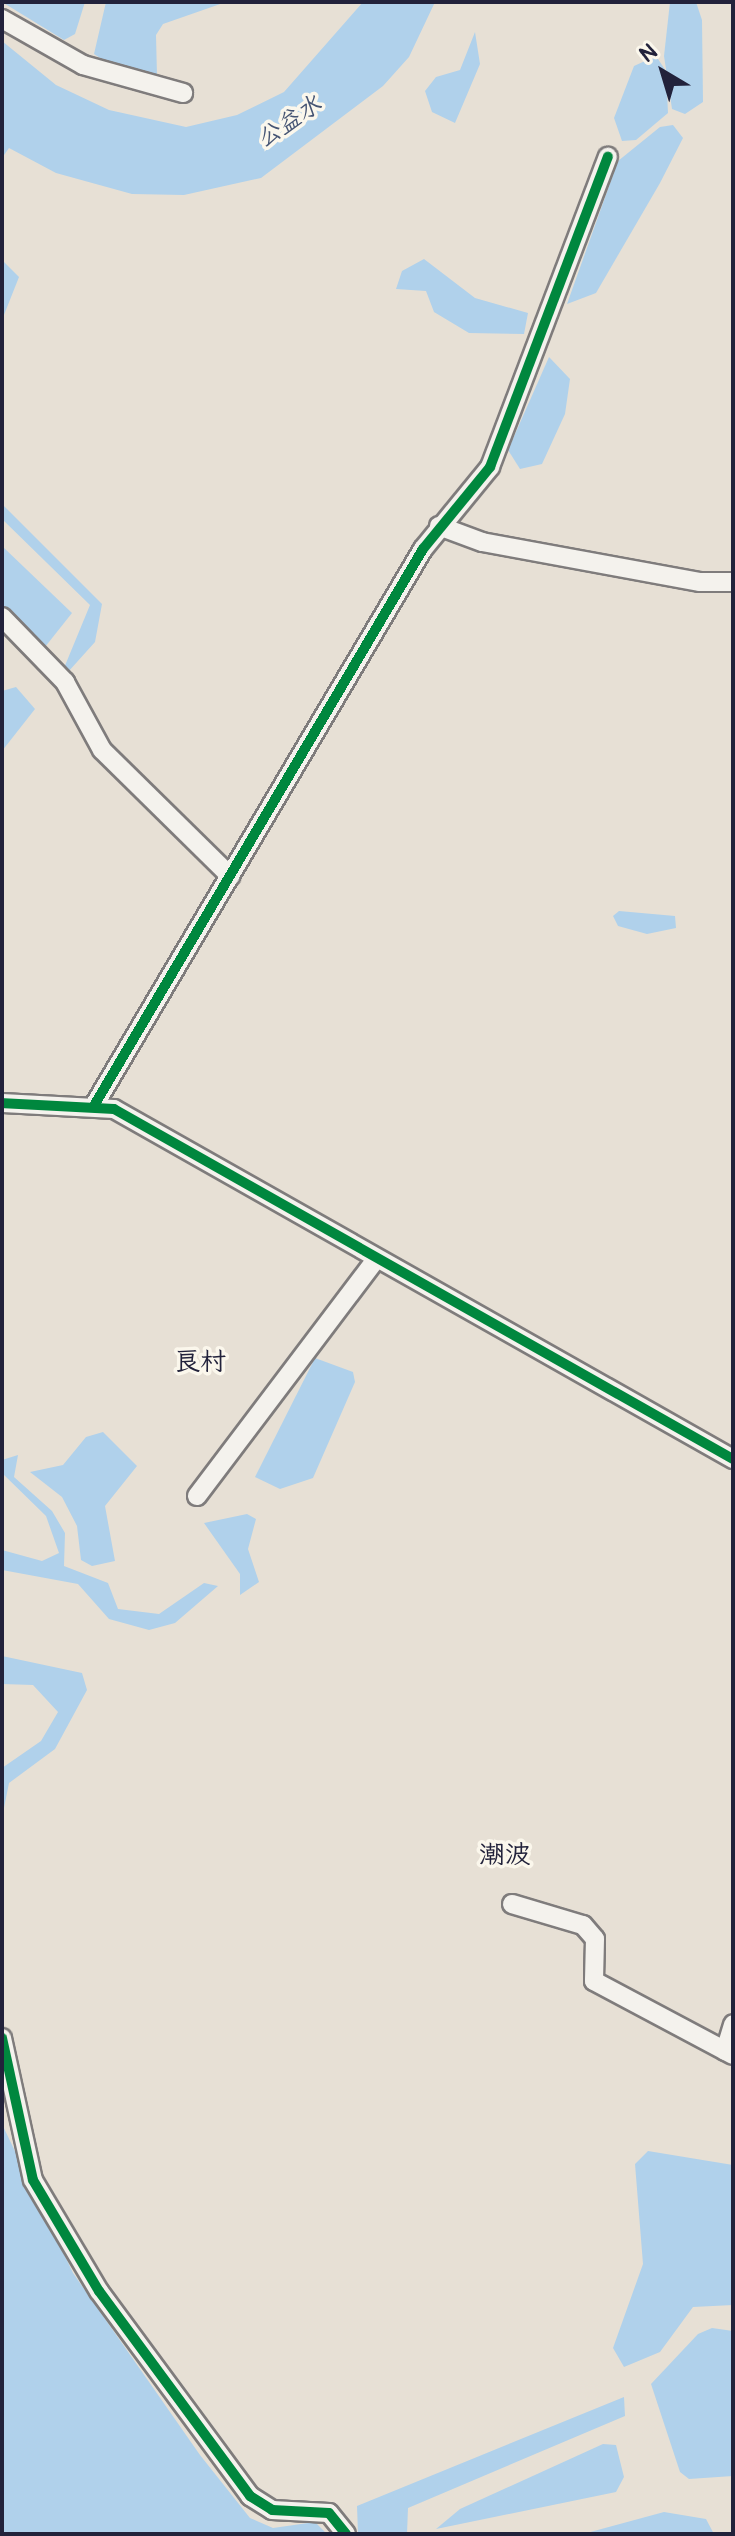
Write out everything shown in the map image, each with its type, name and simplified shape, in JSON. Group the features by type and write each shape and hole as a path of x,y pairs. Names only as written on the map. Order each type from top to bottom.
{"street":[{"path":"2,19 83,65 183,93"},
{"path":"95,1104 439,526 496,454 608,157"},
{"path":"439,526 482,542 700,582 733,582"},
{"path":"2,617 65,682 102,750 230,876"},
{"path":"2,1103 95,1104 733,1459"},
{"path":"197,1496 376,1259"},
{"path":"512,1904 583,1925 595,1939 594,1981 729,2053 733,2024"},
{"path":"2,2038 33,2180 99,2291 250,2496 272,2510 329,2513 346,2534"}],"water":[{"path":"2,2 85,2 75,34 64,40"},
{"path":"106,2 226,2 163,24 156,35 157,76 112,66 94,54"},
{"name":"公益水","path":"363,2 435,2 409,57 383,86 261,178 184,195 132,194 56,173 9,148 2,158 2,41 56,85 109,110 186,127 237,115 284,92"},
{"path":"670,2 696,2 702,20 703,102 685,114 672,109 664,56"},
{"path":"475,32 480,64 455,123 432,112 425,91 436,77 460,70"},
{"path":"656,56 666,71 668,113 636,140 622,141 614,118 634,66"},
{"path":"673,125 683,138 660,183 596,293 567,304 618,161 660,127"},
{"path":"424,259 475,298 528,313 524,334 469,333 434,312 426,291 396,289 402,271"},
{"path":"2,260 19,277 2,320"},
{"path":"549,357 570,379 565,414 542,464 520,469 508,450"},
{"path":"2,504 102,604 95,642 68,672 64,668 90,605 2,519"},
{"path":"2,546 72,613 45,647 35,648 2,608"},
{"path":"16,687 35,709 2,751 2,691"},
{"path":"619,911 675,916 676,928 647,934 618,926 613,916"},
{"path":"315,1358 353,1372 355,1382 313,1478 280,1489 255,1477"},
{"path":"103,1432 137,1466 105,1506 115,1561 92,1566 81,1560 77,1526 62,1497 30,1472 63,1465 86,1437"},
{"path":"18,1455 14,1477 52,1511 65,1533 64,1566 108,1583 118,1609 159,1614 204,1583 218,1586 175,1623 149,1630 109,1619 78,1584 2,1570 2,1550 42,1561 59,1553 46,1516 2,1473 2,1460"},
{"path":"247,1514 256,1519 248,1549 259,1582 240,1595 240,1574 204,1523"},
{"path":"2,1656 82,1673 87,1690 55,1749 9,1783 2,1818 2,1768 41,1741 58,1712 33,1685 2,1684"},
{"path":"2,2124 73,2273 200,2455 250,2518 273,2528 315,2522 327,2534 2,2534"},
{"path":"648,2151 733,2165 733,2305 693,2307 660,2352 624,2367 613,2348 643,2264 635,2164"},
{"path":"712,2328 733,2331 733,2476 689,2479 680,2472 651,2384 698,2334"},
{"path":"624,2397 625,2416 408,2508 407,2534 358,2534 357,2506"},
{"path":"603,2444 616,2445 624,2477 616,2492 436,2529 460,2509"},
{"path":"664,2512 706,2519 714,2534 583,2534"}],"cycle path":[{"path":"95,1104 423,549 490,467 608,157"},
{"path":"2,1103 114,1109 733,1459"},
{"path":"2,2038 33,2180 99,2291 250,2496 272,2510 329,2513 346,2534"}],"district":[{"name":"良村","path":"200,1363"},
{"name":"潮波","path":"505,1856"}]}
